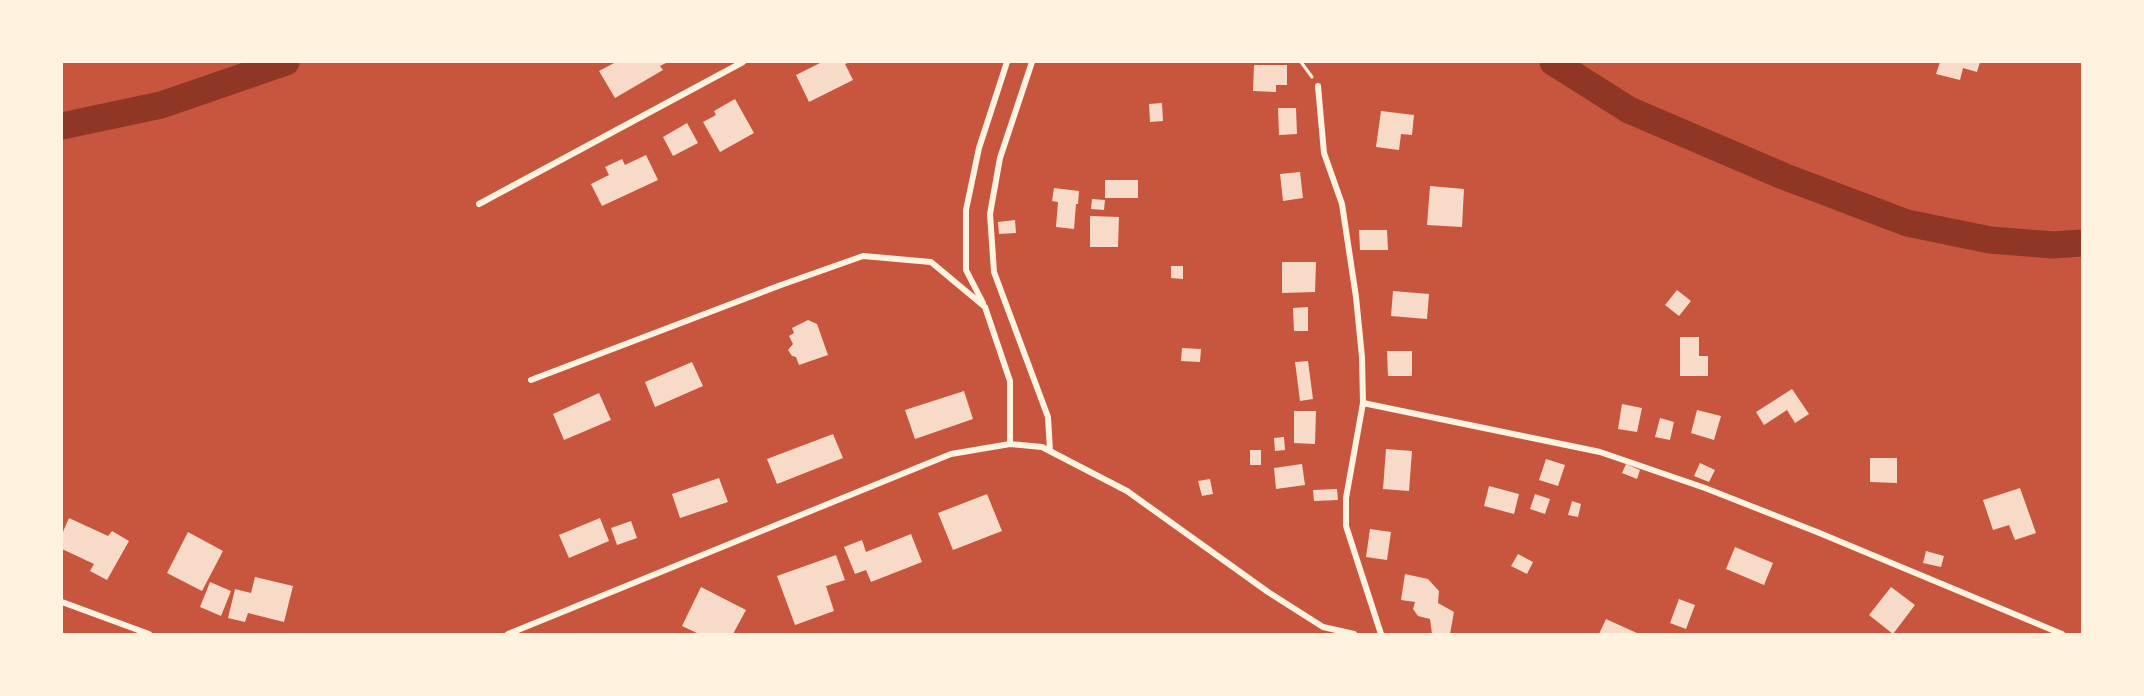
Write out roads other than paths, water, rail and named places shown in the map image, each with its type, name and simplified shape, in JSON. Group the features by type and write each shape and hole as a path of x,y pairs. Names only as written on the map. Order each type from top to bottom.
{"street":[{"path":"479,204 743,62"},
{"path":"1007,62 979,148 966,210 966,270 985,307 1010,381 1010,444"},
{"path":"1032,62 1000,158 990,214 994,272 1048,417 1050,451"},
{"path":"1318,86 1324,153 1342,204 1356,297 1362,357 1363,403 1346,498 1346,526 1381,634"},
{"path":"531,380 863,256 931,262 985,307"},
{"path":"1363,403 1600,452 1817,532 2062,634"},
{"path":"508,634 951,454 1010,444 1042,447 1127,491 1268,592 1323,627 1354,634"},
{"path":"62,602 149,634"}],"waterway":[{"path":"62,126 161,105 286,62"},
{"path":"1553,62 1629,110 1783,176 1907,223 1990,240 2053,245 2082,243"}]}
